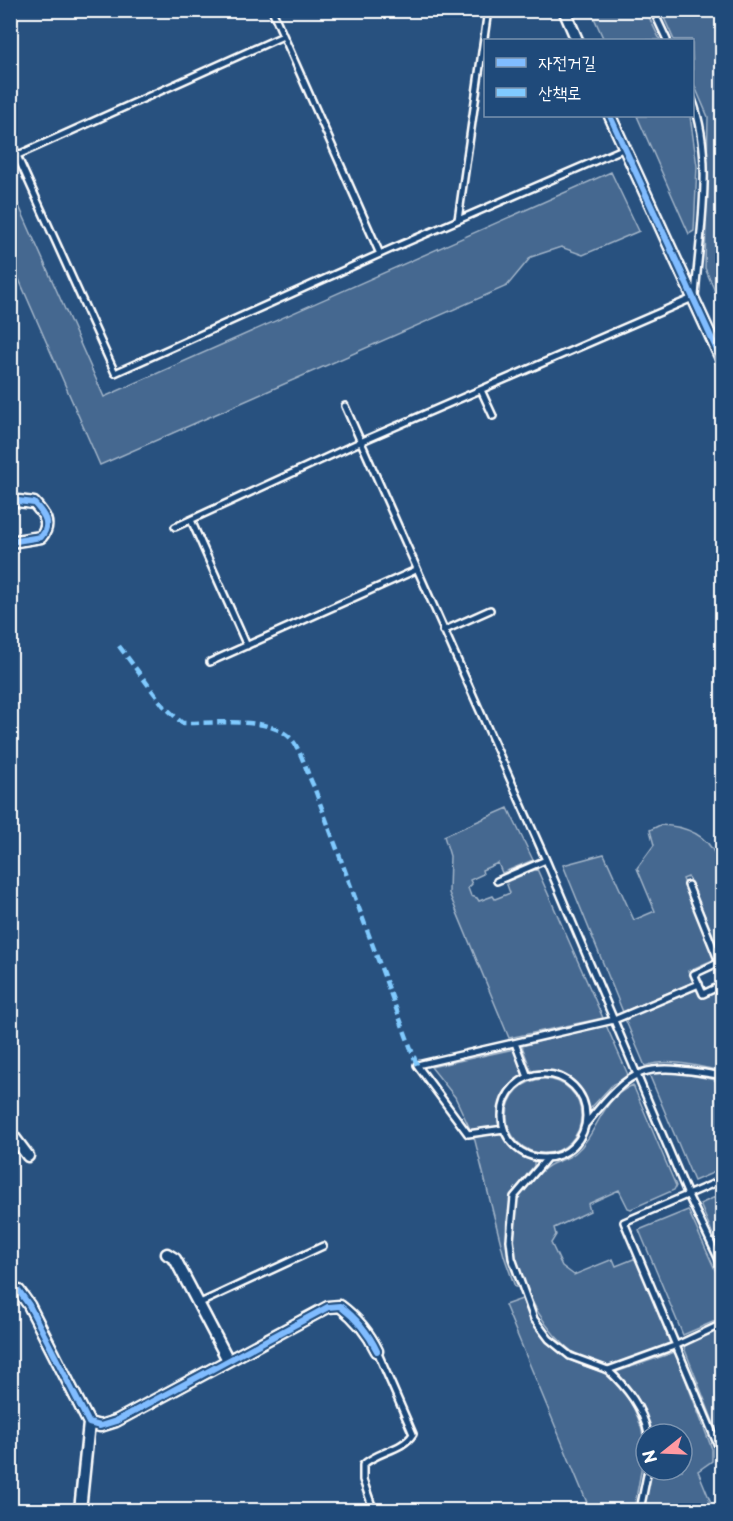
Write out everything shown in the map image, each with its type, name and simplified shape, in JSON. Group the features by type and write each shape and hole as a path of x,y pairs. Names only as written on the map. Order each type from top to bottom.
{"street":[{"path":"564,10 577,39"},
{"path":"610,117 723,361"},
{"path":"10,500 34,503 47,521 47,530 41,537 10,542"},
{"path":"10,1132 28,1156"},
{"path":"167,1254 175,1259 228,1360"},
{"path":"10,1292 19,1291 29,1305 89,1423 80,1510"},
{"path":"89,1423 100,1426 116,1421 328,1306 340,1306 369,1334 377,1351"}],"lane":[{"path":"272,10 380,254"},
{"path":"458,220 488,10"},
{"path":"653,10 667,39"},
{"path":"18,155 283,36"},
{"path":"175,527 360,442 695,297 705,164 700,126 694,103"},
{"path":"10,140 115,373 380,254 625,148"},
{"path":"481,390 493,416"},
{"path":"345,405 546,860 688,1195 723,1266"},
{"path":"191,520 247,646"},
{"path":"210,662 416,570"},
{"path":"443,631 490,610"},
{"path":"497,881 546,860"},
{"path":"688,885 721,962 694,974 703,994 723,985"},
{"path":"504,1129 468,1134 417,1065 614,1020 699,984"},
{"path":"515,1043 528,1077"},
{"path":"585,1124 586,1110 581,1096 572,1084 559,1076 538,1074 528,1077 513,1087 505,1100 502,1115 504,1129 519,1150 532,1157 547,1158 560,1156 573,1146 585,1124 616,1088 636,1073 654,1068 720,1073 723,1086"},
{"path":"547,1158 514,1197 510,1217 512,1258 534,1319 549,1339 570,1356 608,1370 634,1399 645,1422"},
{"path":"723,1180 624,1222 723,1455"},
{"path":"198,1304 323,1246"},
{"path":"608,1370 676,1345 723,1324"},
{"path":"372,1506 363,1480 363,1465 371,1458 408,1442 413,1434 377,1351"},
{"path":"640,1510 646,1482"}],"shaded area":[{"path":"591,11 646,11 660,39 604,39"},
{"path":"661,11 722,11 722,308 705,268 708,117 694,84 694,39 674,39"},
{"path":"637,117 690,117 697,166 694,231 689,234"},
{"path":"611,172 639,231 583,255 561,247 531,257 507,286 100,465 11,261 11,188 104,397"},
{"path":"508,808 533,860 502,873 498,863 482,870 483,874 470,880 472,884 468,888 471,896 479,901 493,896 495,899 510,893 506,882 537,869 603,1018 509,1038 449,893 450,856 444,836"},
{"path":"660,825 684,829 700,837 712,848 722,880 722,941 717,944 688,877 683,879 715,959 688,971 693,982 623,1012 563,865 604,854 634,920 655,911 637,868 654,845 650,830"},
{"path":"722,988 722,1066 718,1070 672,1063 645,1066 625,1019 698,989 701,997"},
{"path":"606,1025 629,1077 613,1084 589,1110 574,1085 561,1074 553,1071 532,1073 522,1046"},
{"path":"514,1049 523,1076 511,1086 503,1098 500,1111 501,1126 471,1131 455,1097 431,1067"},
{"path":"653,1072 679,1073 716,1080 722,1095 722,1169 694,1181 649,1074"},
{"path":"544,1079 565,1085 575,1095 581,1116 575,1137 565,1147 544,1153 523,1147 513,1137 507,1116 513,1095 523,1085"},
{"path":"633,1085 676,1186 674,1190 631,1209 628,1208 619,1190 588,1204 590,1211 554,1228 556,1235 551,1243 562,1266 574,1275 613,1259 616,1266 636,1258 670,1343 629,1360 605,1365 584,1359 564,1345 546,1324 531,1300 520,1273 513,1247 512,1222 516,1201 526,1186 550,1165 575,1153 583,1145 613,1099"},
{"path":"503,1133 518,1153 534,1161 534,1166 514,1195 506,1223 509,1253 518,1287 515,1287 504,1256 474,1137"},
{"path":"722,1194 722,1256 700,1204"},
{"path":"688,1210 722,1285 722,1318 683,1335 639,1230"},
{"path":"522,1299 529,1316 550,1345 570,1360 607,1375 627,1397 640,1422 634,1422 634,1482 639,1482 634,1510 590,1510 505,1305"},
{"path":"722,1329 722,1444 683,1345"},
{"path":"675,1352 712,1449 712,1461 698,1471 714,1510 643,1510 649,1482 694,1482 694,1422 648,1422 638,1400 616,1372"}],"marked path":[{"path":"119,646 163,705 182,723 260,724 274,728 295,744 314,787 417,1065"}],"cycle path":[{"path":"610,117 722,361"},
{"path":"10,500 34,503 44,515 46,523 41,537 10,542"},
{"path":"10,1292 19,1291 29,1305 89,1423 100,1426 116,1421 328,1307 340,1306 351,1315 366,1332 377,1351"}]}
